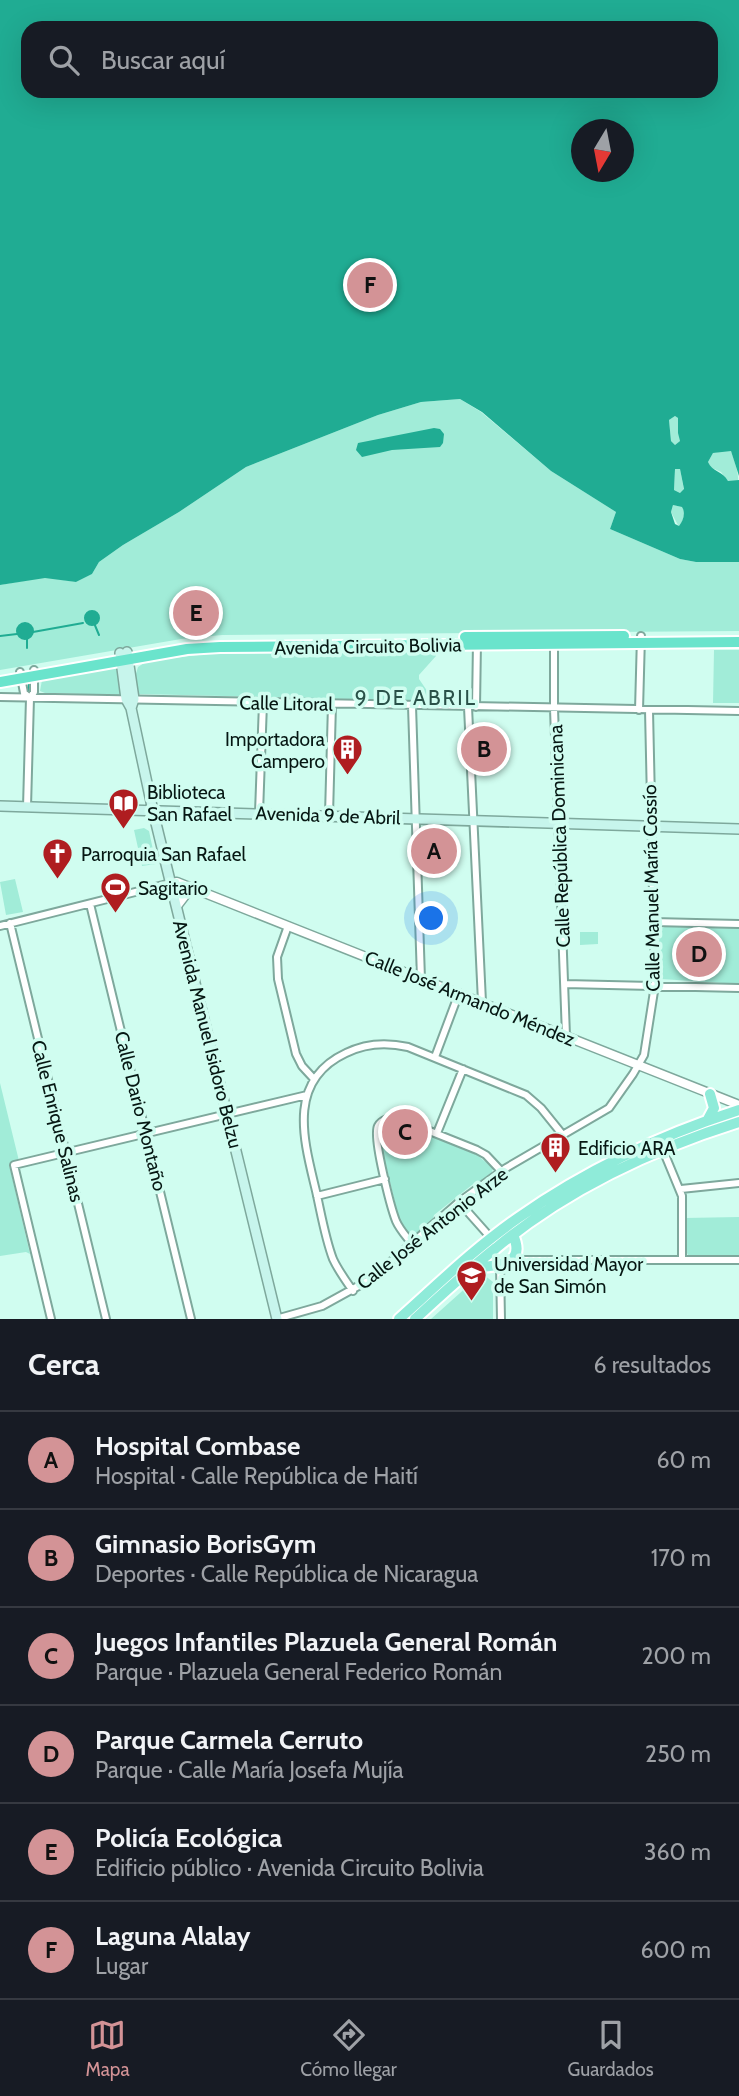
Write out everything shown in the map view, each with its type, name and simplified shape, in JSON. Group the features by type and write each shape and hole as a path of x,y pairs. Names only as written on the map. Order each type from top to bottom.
{"highway":[{"name":"Avenida Circuito Bolivia","path":"641,640 739,635"},
{"name":"Avenida Circuito Bolivia","path":"0,675 21,675 124,656 220,647 554,640 739,642"},
{"name":"Avenida Circuito Bolivia","path":"0,682 21,675"}],"main road":[{"name":"Avenida Manuel Isidoro Belzu","path":"124,656 130,702 153,811 277,1319"},
{"name":"Avenida 9 de Abril","path":"0,806 739,829"},
{"path":"707,1121 714,1108 710,1094"},
{"path":"398,1319 491,1238 550,1196 651,1143 739,1108"},
{"path":"415,1319 513,1235 564,1200 663,1150 739,1122"},
{"path":"473,1268 506,1263 516,1248 513,1235"}],"street":[{"name":"Calle República Dominicana","path":"554,640 566,1036"},
{"path":"639,710 641,640"},
{"path":"477,641 472,707 481,1002"},
{"path":"27,807 30,698 34,692 34,673"},
{"path":"21,675 24,693 30,698"},
{"name":"Calle Litoral","path":"0,697 130,702 739,711"},
{"path":"259,813 263,703"},
{"path":"329,815 332,704"},
{"path":"412,706 421,979"},
{"name":"Calle Manuel María Cossío","path":"639,1065 644,1055 655,985 649,710"},
{"name":"Calle José Armando Méndez","path":"171,883 177,882 201,891 459,993 739,1108"},
{"path":"0,926 171,883"},
{"path":"177,906 187,893 201,891"},
{"name":"Calle Dario Montaño","path":"90,904 191,1319"},
{"path":"653,922 739,924"},
{"name":"Calle Enrique Salinas","path":"10,923 106,1319"},
{"path":"288,926 277,957 278,979 296,1054 302,1066 314,1079"},
{"path":"565,984 739,988"},
{"path":"435,1057 459,993"},
{"path":"353,1291 332,1256 303,1135 303,1110 314,1079 340,1055 374,1044 393,1043 435,1057 526,1095 541,1108 562,1135"},
{"name":"Calle José Antonio Arze","path":"277,1319 322,1306 371,1279 459,1202 502,1172 609,1108 639,1065"},
{"path":"437,1133 463,1069"},
{"path":"51,1319 14,1165 307,1095"},
{"path":"412,1244 396,1221 385,1179 376,1138 378,1126 383,1121 397,1118 477,1150 486,1155 502,1172"},
{"path":"663,1150 681,1189 682,1260"},
{"path":"317,1196 385,1179"},
{"path":"681,1189 739,1183"},
{"path":"459,1202 491,1238"},
{"path":"501,1319 506,1263 739,1260"}],"shaded area":[{"path":"0,0 739,0 739,476 731,451 713,453 708,462 728,481 739,480 739,562 696,562 680,559 610,529 616,512 551,471 482,412 460,399 421,402 378,415 246,467 179,512 123,545 99,562 92,574 76,582 45,578 0,585","holes":["675,416 678,418 680,441 675,445 671,441 669,420","675,469 680,469 684,489 680,493 674,490","673,505 682,507 684,512 679,526 675,524 671,512"]},
{"path":"460,399 481,412 551,471 616,512 610,529 680,559 696,562 739,562 739,631 222,635 181,639 0,670 0,585 45,577 76,582 92,574 99,562 123,545 179,512 246,467 378,415 421,402"},
{"path":"675,416 678,418 680,441 675,445 671,441 669,420"},
{"path":"440,429 444,434 440,447 392,450 362,457 356,450 358,443"},
{"path":"728,450 734,458 738,481 728,481 721,472 710,467 708,462 713,453"},
{"path":"675,469 680,469 684,490 680,493 674,490"},
{"path":"673,505 683,507 684,510 679,527 671,512"},
{"path":"92,610 98,612 98,624 92,626 86,624 84,618 86,612"},
{"path":"25,622 31,625 34,631 31,637 25,640 19,637 16,631 19,625"},
{"path":"714,650 739,650 739,703 713,703"},
{"path":"435,652 436,656 419,675 434,701 139,694 134,680 138,667 147,661 207,654"},
{"path":"118,666 121,694 118,695 40,691 42,680"},
{"path":"144,828 149,831 156,864 142,866 134,830"},
{"path":"15,879 23,912 6,915 0,882"},
{"path":"667,926 739,927 739,984 661,979 658,934 660,929"},
{"path":"580,932 598,932 598,944 580,945"},
{"path":"0,1083 19,1161 9,1164 30,1254 26,1252 0,1256"},
{"path":"393,1120 472,1151 493,1168 491,1176 484,1181 477,1181 434,1215 432,1223 416,1236 409,1235 399,1219 379,1137 383,1126"},
{"path":"739,1217 739,1256 688,1255 685,1249 685,1218"},
{"name":"Universidad Mayor de San Simón","path":"484,1275 493,1282 493,1319 431,1319 479,1276"}],"waterway":[{"path":"33,632 83,623"},
{"path":"94,623 99,635"},
{"path":"0,636 17,634"},
{"path":"27,639 27,648"},
{"path":"29,681 29,691"}],"place":[{"name":"Laguna Alalay","path":"370,285"},
{"name":"Policía Ecológica","path":"196,613"},
{"name":"Gimnasio BorisGym","path":"484,749"},
{"name":"Importadora Campero","path":"348,777"},
{"name":"Biblioteca San Rafael","path":"124,830"},
{"name":"Hospital Combase","path":"434,851"},
{"name":"Parroquia San Rafael","path":"58,881"},
{"name":"Sagitario","path":"115,915"},
{"name":"Parque Carmela Cerruto","path":"699,954"},
{"name":"Juegos Infantiles Plazuela General Román","path":"405,1132"},
{"name":"Edificio ARA","path":"555,1175"},
{"name":"Universidad Mayor de San Simón","path":"471,1302"}],"district":[{"name":"9 DE ABRIL","path":"416,698"}]}
